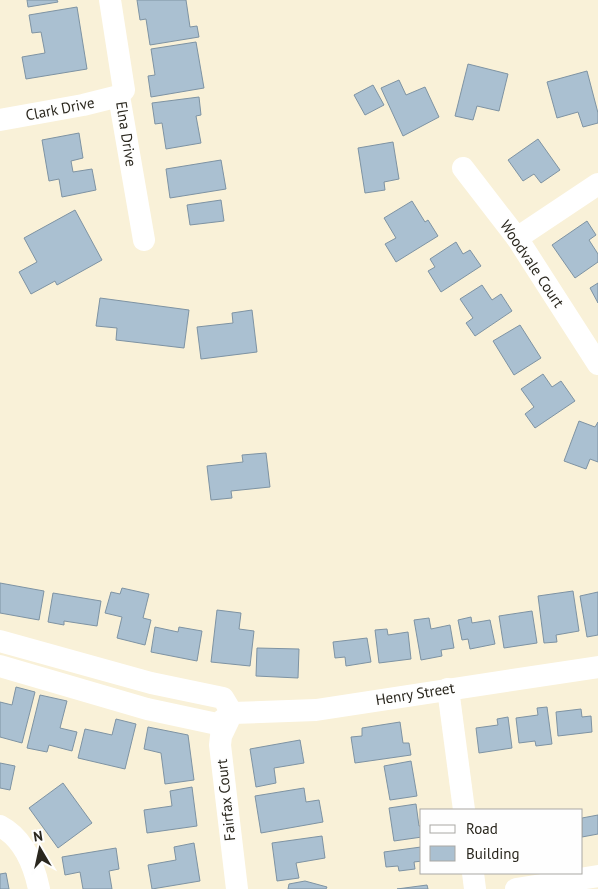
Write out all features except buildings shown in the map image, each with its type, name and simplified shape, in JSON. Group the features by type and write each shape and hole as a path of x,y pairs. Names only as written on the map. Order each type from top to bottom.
{"street":[{"name":"Elna Drive","path":"110,0 124,90 119,96 144,240"},
{"name":"Clark Drive","path":"0,120 83,105 119,96"},
{"name":"Woodvale Court","path":"462,168 517,238 598,364"},
{"path":"517,238 598,184"},
{"path":"0,641 150,683 223,698 232,713"},
{"name":"Henry Street","path":"0,666 147,709 217,724 232,713 316,710 598,667"},
{"path":"448,689 464,809"},
{"name":"Fairfax Court","path":"232,713 221,736 220,745 237,889"},
{"path":"0,826 8,830 29,856 39,889"},
{"path":"473,874 475,889"},
{"path":"516,889 598,876"}]}
